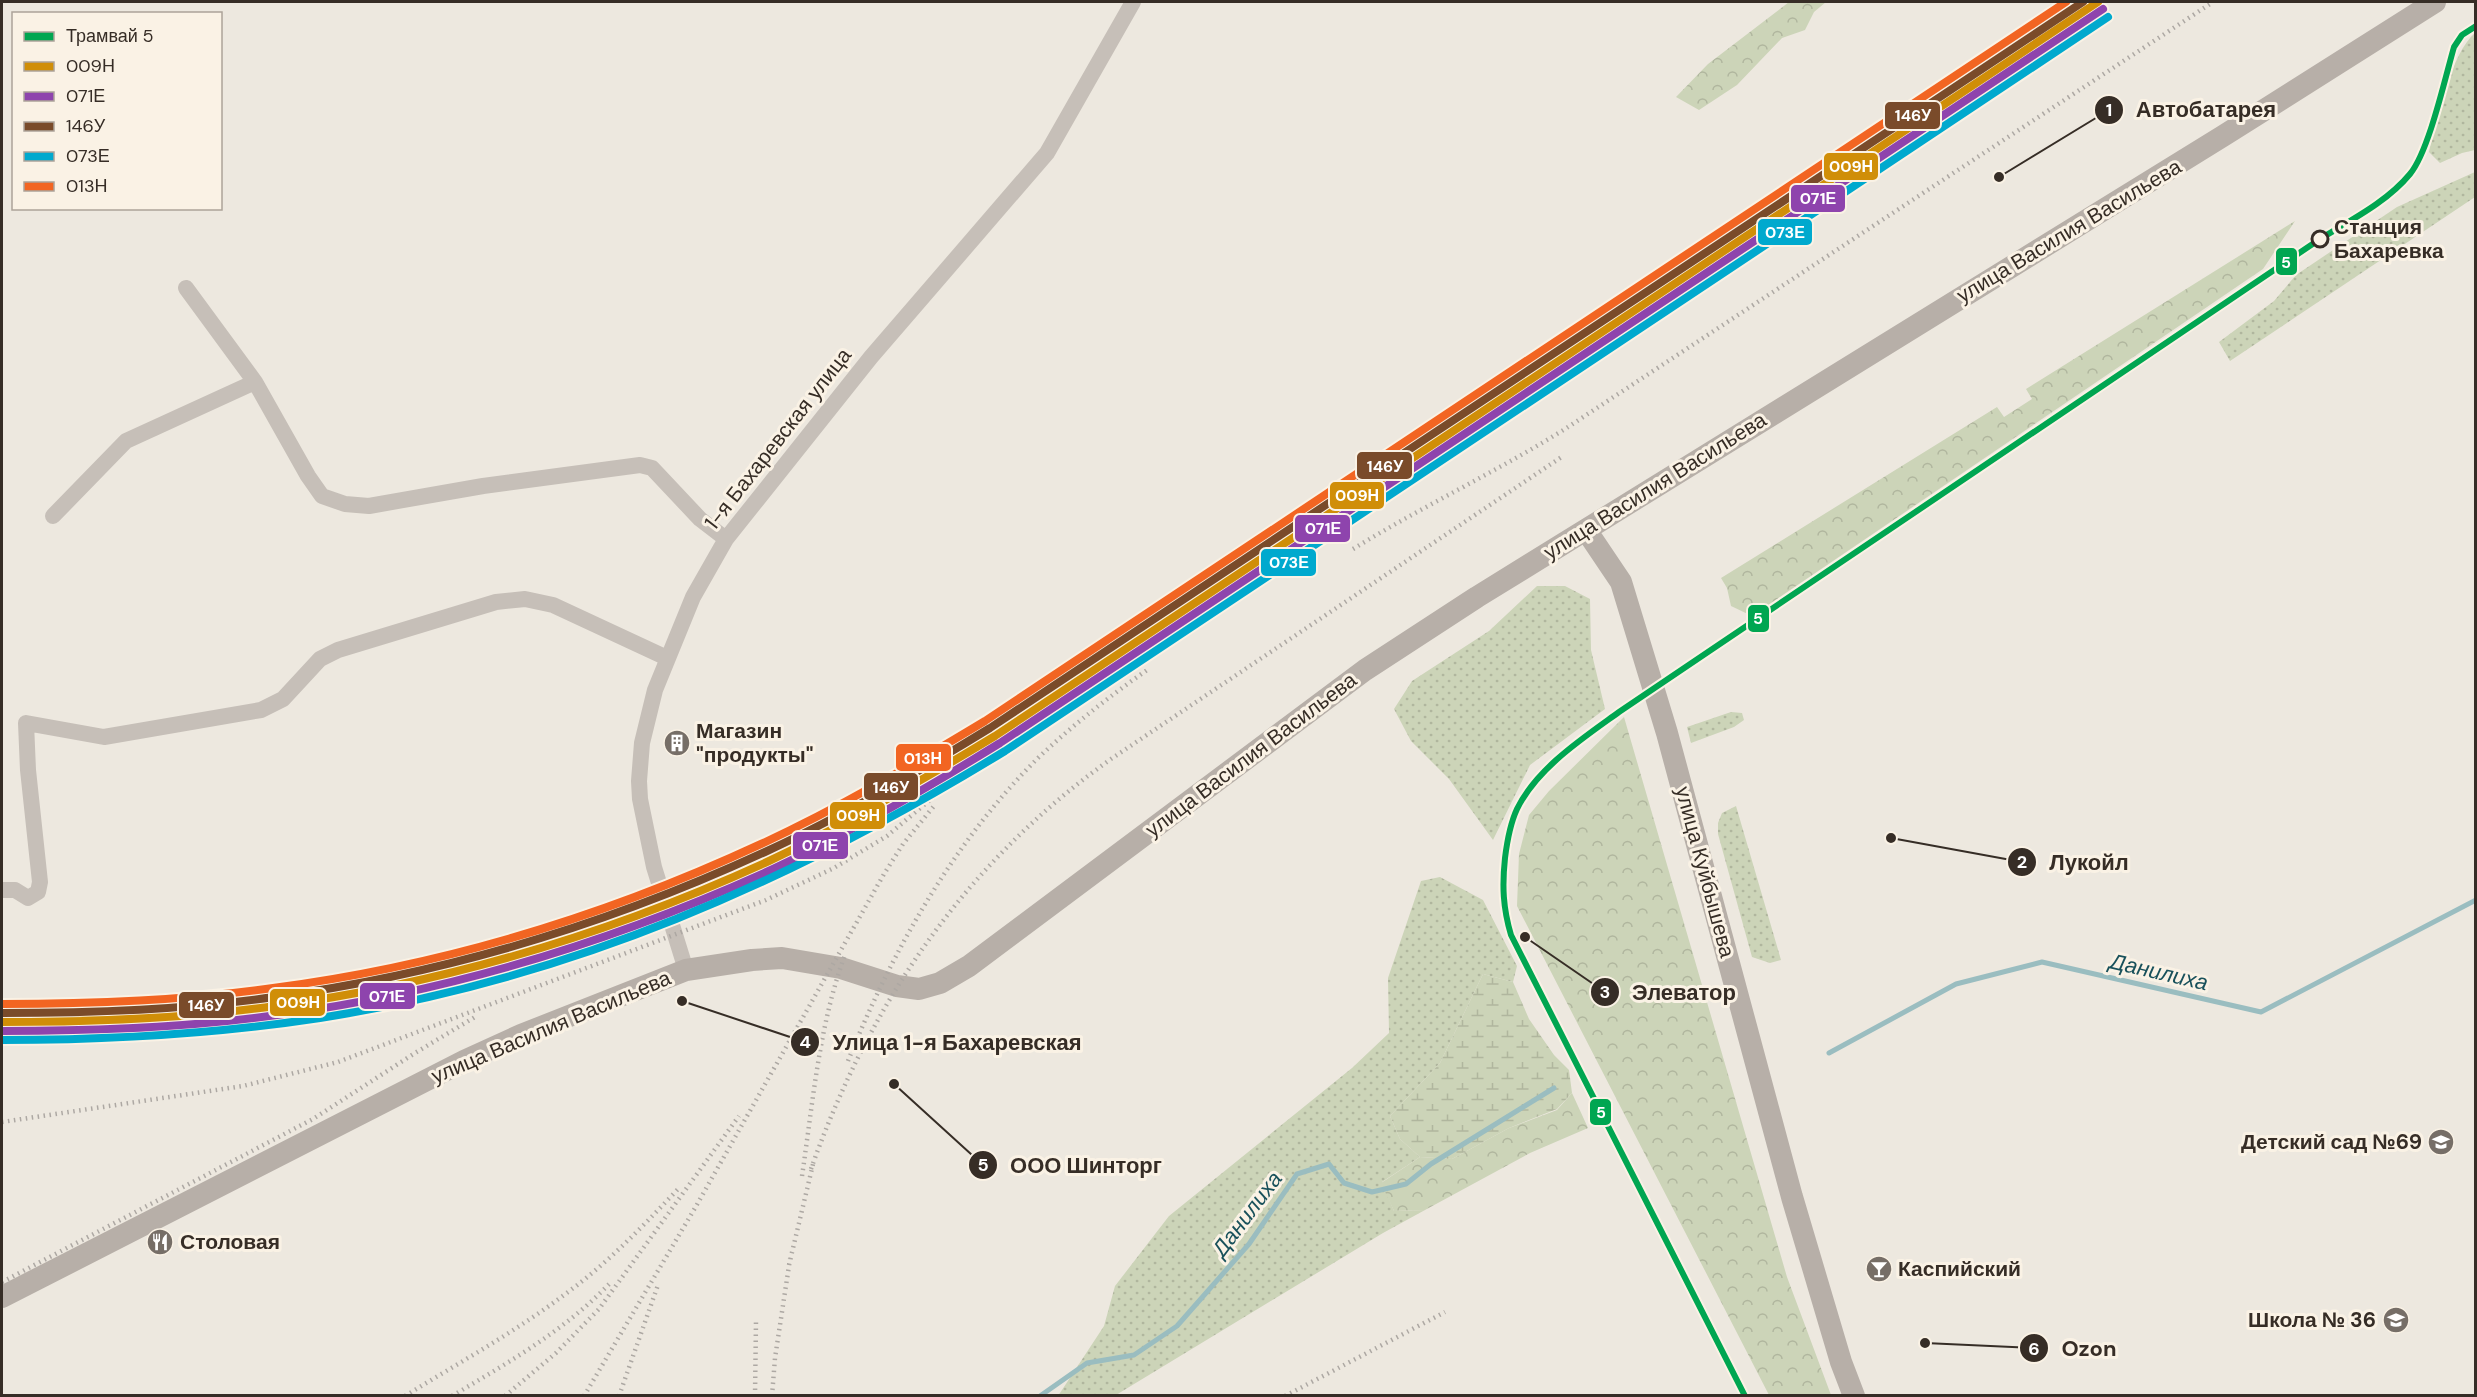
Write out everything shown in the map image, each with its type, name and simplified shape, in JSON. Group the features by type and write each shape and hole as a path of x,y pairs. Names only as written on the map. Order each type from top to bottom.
{"main road":[{"name":"улица Василия Васильева","path":"2,1297 464,1061 532,1030 686,970 782,958 840,968 897,986 918,989 940,983 969,966 1365,670 1476,597 2223,136 2435,2"},
{"name":"улица Куйбышева","path":"1586,530 1621,582 1667,733 1791,1197 1841,1362 1854,1395"}],"street":[{"name":"1-я Бахаревская улица","path":"686,970 657,876 640,799 640,762 646,721 693,597 726,538 871,357 1047,153 1133,2"},
{"path":"186,288 255,382 322,496 345,504 369,506 483,486 640,465 652,468 700,519 726,538"},
{"path":"53,516 126,441 255,382"},
{"path":"2,890 15,890 28,898 38,892 40,882 28,770 26,723 104,737 261,710 283,699 320,659 339,650 496,603 525,599 553,605 668,658"}],"green space":[{"path":"1789,2 1826,2 1814,12 1805,30 1782,38 1737,85 1699,110 1676,97 1708,64"},
{"path":"2475,33 2475,150 2440,163 2429,152 2440,106 2459,56"},
{"path":"2475,172 2475,197 2230,361 2219,342 2274,301 2296,275 2397,207"},
{"path":"2295,221 2263,269 1752,616 1731,606 1727,588 1721,578 1997,407 2004,417 2032,399 2026,389"},
{"path":"1537,586 1565,586 1590,599 1591,650 1605,709 1530,765 1493,840 1449,779 1411,741 1394,709 1412,681 1489,631"},
{"path":"1731,712 1742,713 1744,720 1734,727 1691,743 1687,727"},
{"path":"1624,717 1787,1277 1831,1395 1769,1395 1517,906 1519,854 1529,815 1549,791"},
{"path":"1736,806 1781,960 1770,963 1752,957 1718,834 1718,823 1722,813"},
{"path":"1440,877 1483,900 1517,966 1513,982 1483,974 1440,1063 1390,1116 1400,1139 1420,1157 1382,1182 1394,1211 1425,1210 1383,1233 1116,1395 1058,1396 1104,1326 1115,1286 1169,1216 1352,1068 1389,1033 1388,978 1421,881"},
{"path":"1483,974 1513,982 1529,1019 1554,1055 1569,1070 1572,1093 1557,1109 1509,1128 1452,1159 1420,1157 1400,1139 1390,1116 1440,1063"},
{"path":"1572,1093 1588,1128 1530,1153 1425,1210 1394,1211 1381,1183 1420,1157 1452,1159 1509,1128 1557,1110"}],"waterway":[{"name":"Данилиха","path":"1829,1053 1956,984 2042,962 2261,1012 2476,900"},
{"name":"Данилиха","path":"1040,1396 1087,1363 1134,1355 1177,1326 1249,1244 1297,1174 1329,1164 1344,1183 1372,1192 1406,1184 1431,1164 1554,1088"}],"railway":[{"path":"1353,549 1565,429 2213,2"},
{"path":"811,1169 862,1049 894,993 929,940 968,890 1011,843 1059,799 1111,759 1563,456"},
{"path":"848,1061 884,979 905,939 928,899 979,824 1052,745 1093,710 1150,668"},
{"path":"2,1122 243,1086 338,1062 766,900 834,868 887,836 1017,727 1079,681"},
{"path":"584,1396 695,1208 884,874 903,844 934,806"},
{"path":"802,1176 823,1036 845,955"},
{"path":"2,1282 313,1119 475,1017"},
{"path":"505,1396 556,1353 599,1309 739,1116"},
{"path":"789,1265 814,1160"},
{"path":"405,1396 509,1333 568,1292 612,1256 679,1188"},
{"path":"772,1396 775,1358 790,1259"},
{"path":"452,1396 516,1358 556,1330 576,1315 612,1281"},
{"path":"619,1396 658,1285"},
{"path":"1285,1396 1445,1312"},
{"path":"755,1396 756,1321"}],"tram line":[{"name":"5","path":"1745,1396 1511,935 1505,906 1504,878 1508,839 1517,809 1536,780 1549,767 1576,743 1619,712 2391,193 2410,174 2424,149 2454,47 2462,35 2476,26"}],"transit line":[{"name":"013Н","path":"2,1004 104,1002 205,996 336,978 461,952 522,935 643,894 761,844 819,816 985,721 2066,2"},
{"name":"146У","path":"2,1013 104,1011 206,1005 274,997 400,975 525,943 646,902 706,878 823,824 990,728 2083,2"},
{"name":"009Н","path":"2,1022 105,1020 207,1014 275,1006 403,984 528,952 589,932 650,911 769,861 884,802 995,736 2098,2"},
{"name":"071Е","path":"2,1031 105,1029 209,1023 277,1015 405,993 468,978 592,941 713,895 802,855 888,809 1000,743 2103,9"},
{"name":"073Е","path":"2,1040 82,1039 201,1032 281,1024 412,1001 502,978 590,951 676,919 760,883 843,843 1005,751 2108,17"}],"place":[{"name":"Автобатарея","path":"1999,177"},
{"name":"Станция Бахаревка","path":"2320,239"},
{"name":"Магазин \"продукты\"","path":"677,743"},
{"name":"Лукойл","path":"1891,838"},
{"name":"Элеватор","path":"1525,937"},
{"name":"Улица 1-я Бахаревская","path":"682,1001"},
{"name":"ООО Шинторг","path":"894,1084"},
{"name":"Детский сад №69","path":"2441,1142"},
{"name":"Столовая","path":"160,1242"},
{"name":"Каспийский","path":"1879,1269"},
{"name":"Школа № 36","path":"2396,1320"},
{"name":"Ozon","path":"1925,1343"}]}
